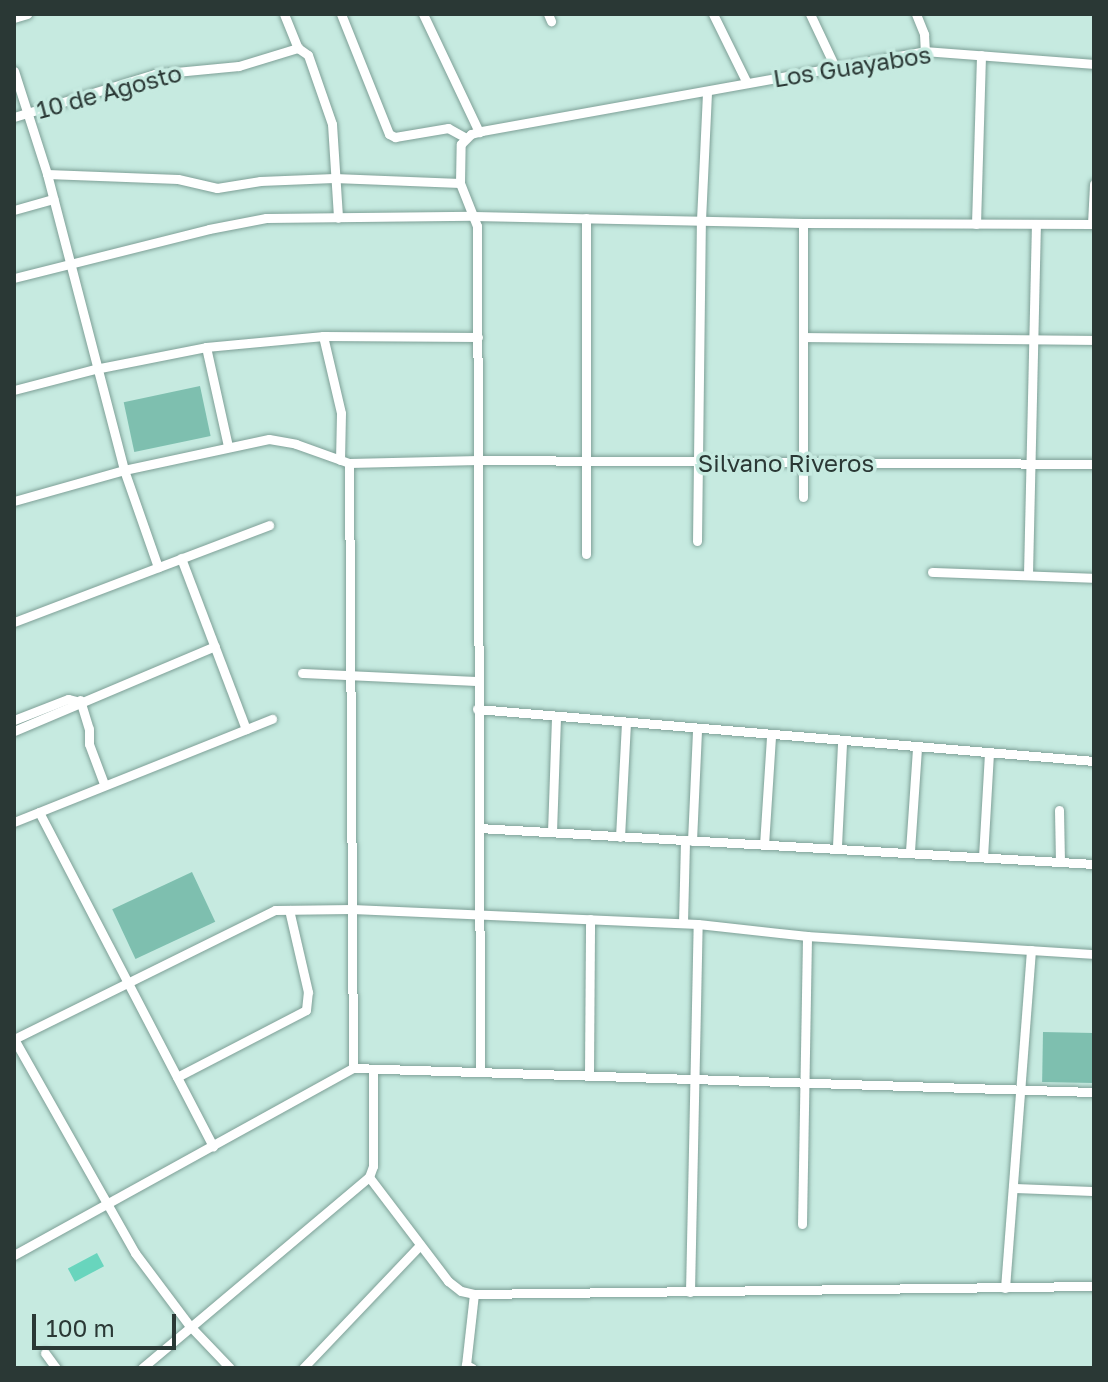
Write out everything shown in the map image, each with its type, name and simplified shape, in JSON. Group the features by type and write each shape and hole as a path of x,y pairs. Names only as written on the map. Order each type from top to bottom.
{"street":[{"path":"14,18 27,14"},
{"path":"284,14 298,48 308,55 332,124 338,218"},
{"path":"341,14 389,134 395,137 448,128 466,138 461,144 460,183 477,226 477,709 482,916 480,1071"},
{"path":"423,14 479,132"},
{"path":"713,14 747,83"},
{"path":"810,14 835,67"},
{"path":"916,14 924,34 925,51"},
{"name":"10 de Agosto","path":"14,117 155,74 239,66 298,48"},
{"name":"Los Guayabos","path":"466,138 479,132 925,51 1094,64"},
{"path":"976,224 981,55"},
{"path":"14,71 47,174 95,369 124,470 158,567"},
{"path":"697,541 701,220 707,91"},
{"path":"47,174 178,179 217,188 260,181 334,178 460,183"},
{"path":"14,278 245,221 474,216 803,223 1093,224 1094,184"},
{"path":"14,210 53,199"},
{"path":"586,218 586,554"},
{"path":"803,223 803,497"},
{"path":"1028,574 1036,225"},
{"path":"14,390 95,369 206,347 323,336 478,337"},
{"path":"323,336 341,413 345,462 353,1068"},
{"path":"804,337 1094,340"},
{"path":"206,347 228,446"},
{"name":"Silvano Riveros","path":"14,501 124,470 269,439 345,462 1094,464"},
{"path":"14,622 269,525"},
{"path":"181,558 246,729"},
{"path":"932,572 1094,578"},
{"path":"14,731 215,646"},
{"path":"302,673 477,681"},
{"path":"14,720 68,699 79,701"},
{"path":"79,701 89,729 89,744 104,784"},
{"path":"477,709 771,737 1094,761"},
{"path":"552,832 556,717"},
{"path":"14,822 272,719"},
{"path":"620,837 626,723"},
{"path":"683,923 697,730"},
{"path":"764,845 771,737"},
{"path":"837,846 842,742"},
{"path":"910,851 917,748"},
{"path":"983,857 989,753"},
{"path":"1059,810 1060,862"},
{"path":"39,812 213,1146"},
{"path":"479,828 764,845 837,846 1094,864"},
{"path":"230,1368 189,1325 135,1253 14,1039 263,913 352,909 683,923 807,936 1094,954"},
{"path":"177,1077 306,1010 308,992 289,910"},
{"path":"589,1073 590,919"},
{"path":"690,1292 698,924"},
{"path":"802,1224 807,936"},
{"path":"1005,1288 1031,950"},
{"path":"14,1255 108,1206 353,1068 589,1073 695,1080 1094,1092"},
{"path":"142,1368 189,1325 369,1177 373,1166 373,1069"},
{"path":"369,1177 448,1281 461,1291 474,1294 1094,1286"},
{"path":"1013,1188 1094,1191"},
{"path":"303,1368 420,1245"},
{"path":"472,1368 466,1365 474,1294"},
{"path":"45,1353 56,1368"}],"shaded area":[{"path":"200,386 211,436 134,452 124,402"},
{"path":"192,872 215,922 135,959 112,909"},
{"path":"1043,1032 1094,1033 1093,1083 1042,1082"},
{"path":"97,1253 104,1266 75,1282 68,1268"}]}
